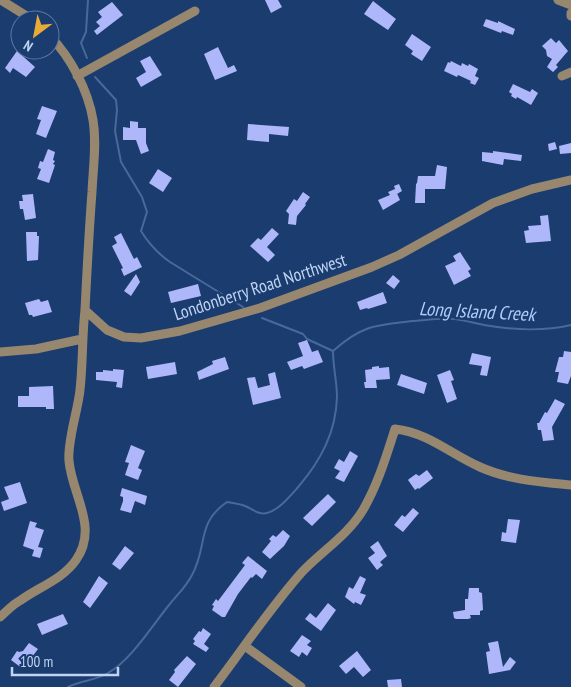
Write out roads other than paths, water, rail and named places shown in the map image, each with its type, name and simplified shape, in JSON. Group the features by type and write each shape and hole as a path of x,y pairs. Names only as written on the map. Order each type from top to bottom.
{"street":[{"path":"1,0 17,10"},
{"path":"558,0 571,5"},
{"path":"77,76 195,11"},
{"path":"0,617 19,600 67,571 77,559 86,531 85,519 70,474 68,459 80,390 94,134 90,106 77,76 60,48"},
{"path":"562,76 571,72"},
{"name":"Londonberry Road Northwest","path":"85,310 107,330 124,337 141,338 180,331 260,308 372,267 399,255 493,203 523,191 571,180"},
{"path":"0,352 36,349 82,339"},
{"path":"214,687 272,607 303,571 362,512 380,477 395,429 409,430 423,435 468,462 498,474 527,481 571,485"},
{"path":"245,646 301,687"}],"waterway":[{"path":"87,58 81,43 86,32 88,0"},
{"path":"95,77 116,100 115,131 121,162 142,197 147,212 141,231 144,236 157,252 170,262 243,307"},
{"path":"262,318 303,334 307,339 333,351"},
{"name":"Long Island Creek","path":"68,687 108,673 125,660 141,642 190,579 197,564 207,527 217,510 227,502 243,505 261,513 267,513 276,509 284,502 307,476 326,445 334,422 337,397 333,351 343,342 361,331 379,325 433,319 454,319 495,327 528,330 571,325"}]}
